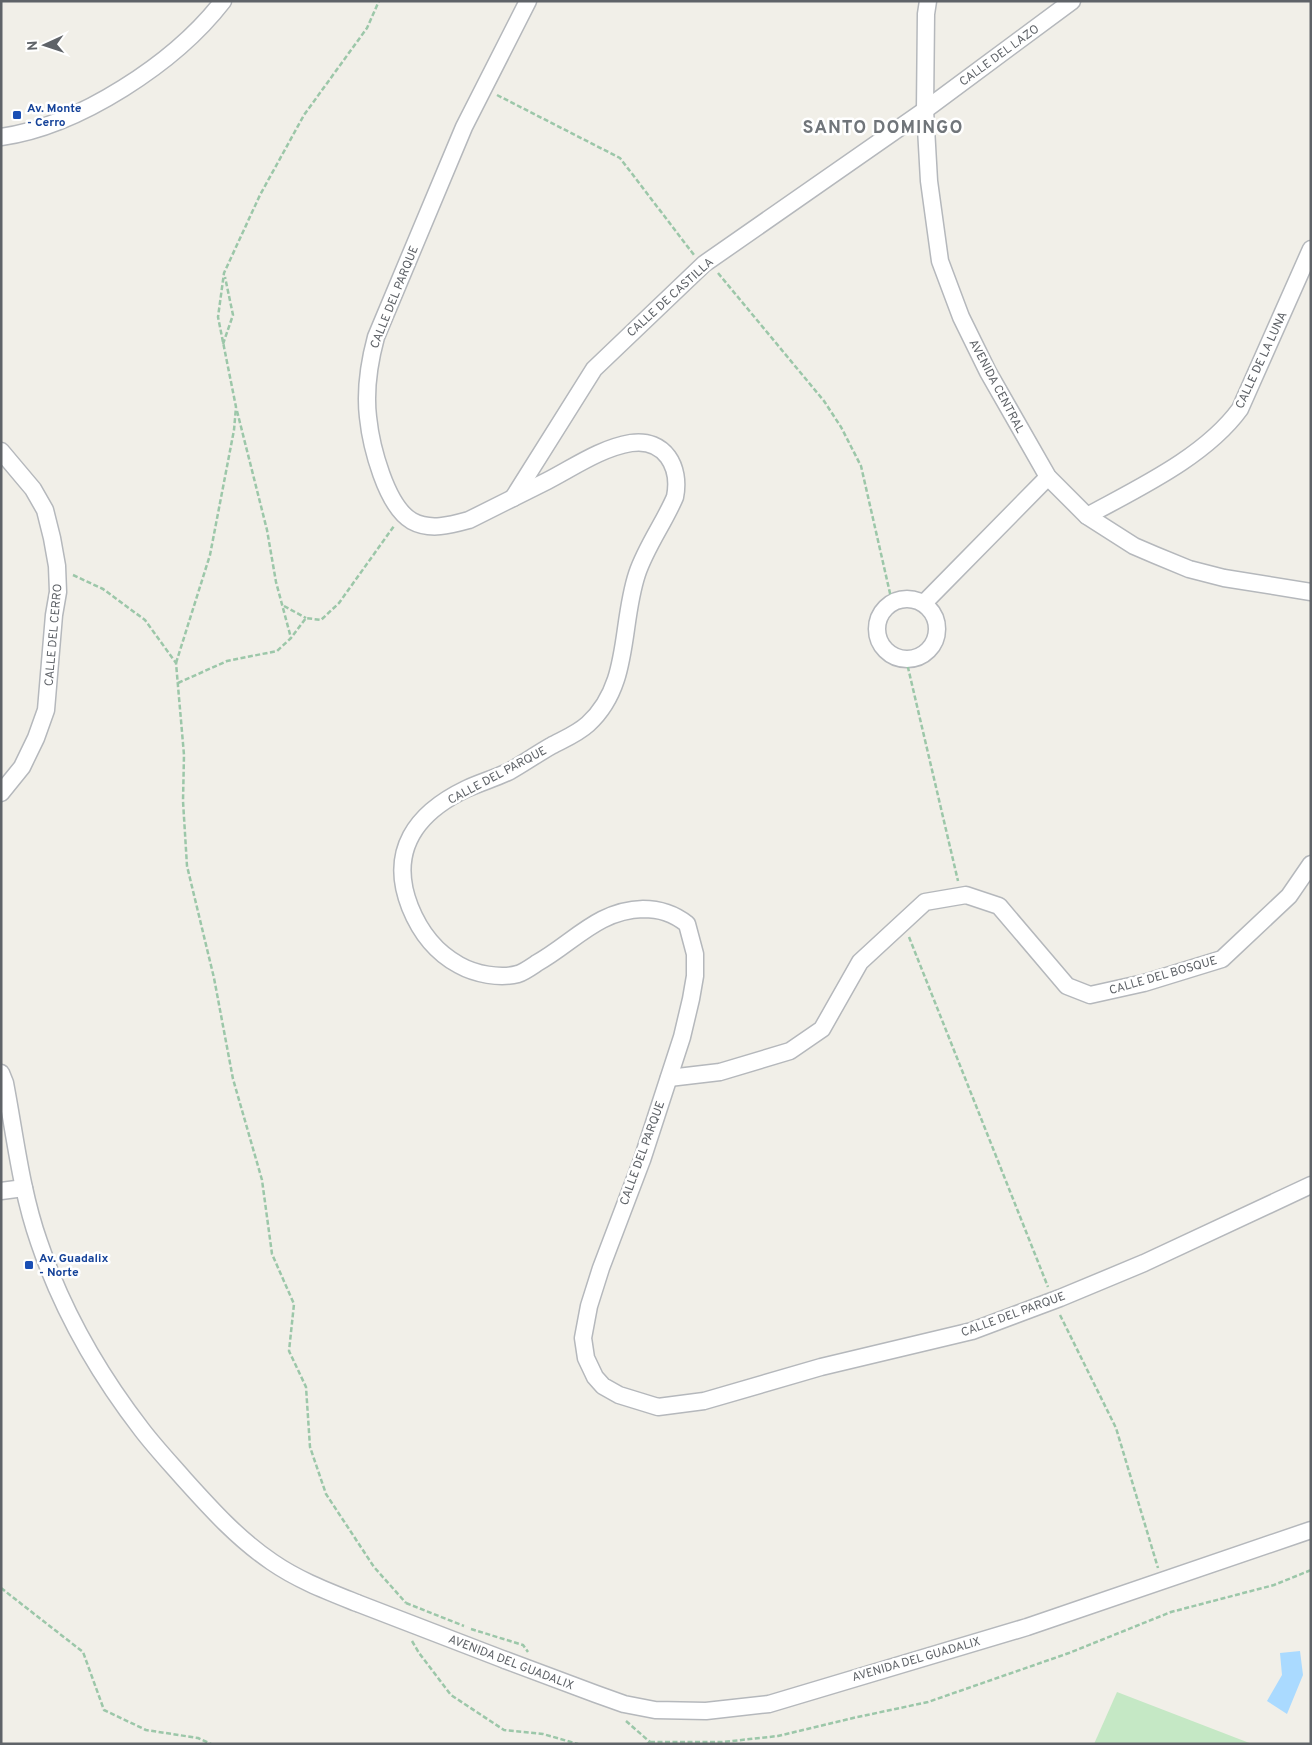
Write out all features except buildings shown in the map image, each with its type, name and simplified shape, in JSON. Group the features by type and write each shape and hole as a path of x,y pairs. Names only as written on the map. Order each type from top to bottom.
{"street":[{"path":"1,137 17,135 74,115 119,91 158,65 210,19 223,1"},
{"name":"CALLE DEL PARQUE","path":"528,1 464,127 376,337 369,365 368,416 372,442 390,496 412,521 424,526 451,525 469,520 594,456 621,445 634,443 648,444 665,452 671,460 678,484 671,507 637,573 630,598 620,668 607,701 588,724 572,736 510,770 464,790 426,814 412,832 405,847 402,862 404,888 418,926 432,945 450,960 466,969 482,974 518,974 543,960 594,923 610,915 632,909 652,909 669,912 687,924 695,954 695,976 682,1037 642,1160 620,1215 589,1306 583,1345 595,1377 603,1386 619,1395 658,1407 704,1401 768,1384 821,1366 972,1331 1144,1263 1311,1185"},
{"name":"AVENIDA CENTRAL","path":"928,1 926,14 925,110 929,181 940,261 961,317 988,372 1048,477 1087,516 1134,546 1189,569 1250,583 1311,592"},
{"name":"CALLE DEL LAZO","path":"925,110 1072,1"},
{"name":"CALLE DE CASTILLA","path":"513,498 594,369 705,264 925,110"},
{"name":"CALLE DE LA LUNA","path":"1087,516 1140,487 1187,458 1210,442 1229,424 1240,409 1311,249"},
{"name":"CALLE DEL CERRO","path":"1,451 33,489 45,510 57,566 58,592 54,615 46,710 36,738 22,766 1,793"},
{"path":"924,603 1048,477"},
{"path":"910,598 924,603 934,614 938,628 934,643 924,654 911,659 896,658 884,649 877,636 877,622 884,608 892,602 910,598"},
{"name":"CALLE DEL BOSQUE","path":"669,1078 720,1072 790,1050 822,1029 860,962 925,902 966,895 999,906 1067,986 1090,995 1144,983 1222,959 1289,896 1311,864"},
{"name":"AVENIDA DEL GUADALIX","path":"1,1073 5,1083 24,1188 38,1240 63,1304 101,1373 143,1432 200,1497 244,1542 302,1580 505,1660 624,1704 654,1710 715,1710 769,1704 1027,1627 1311,1530"},
{"path":"1,1191 24,1188"}],"path":[{"path":"291,638 284,606 276,582 267,530 236,407 218,317 224,273 260,195 304,115 368,28 379,1"},
{"path":"484,88 620,158 705,264 824,401 841,427 861,466 892,602"},
{"path":"223,344 233,315 224,273"},
{"path":"236,407 234,430 210,555 176,663 184,755 183,801 188,866 214,978 233,1079 262,1180 272,1254 294,1304 289,1351 306,1387 310,1447 326,1494 374,1567 406,1603"},
{"path":"284,606 306,618 322,620 339,602 404,513"},
{"path":"57,566 103,589 145,620 176,663"},
{"path":"178,683 227,661 277,651 291,638 306,618"},
{"path":"906,658 961,896"},
{"path":"903,922 1053,1300 1116,1428 1162,1581"},
{"path":"650,1742 723,1742 778,1736 928,1702 1069,1653 1171,1612 1274,1585 1311,1570"},
{"path":"1,1588 83,1652 104,1710 146,1730 198,1738 211,1744"},
{"path":"543,1734 578,1744"}],"green space":[{"path":"1117,1692 1252,1744 1094,1744"}],"water":[{"path":"1300,1651 1303,1675 1287,1714 1267,1701 1282,1675 1280,1653"}],"place":[{"name":"Av. Monte - Cerro","path":"17,115"},
{"name":"Av. Guadalix - Norte","path":"29,1265"}],"district":[{"name":"SANTO DOMINGO","path":"883,127"}]}
